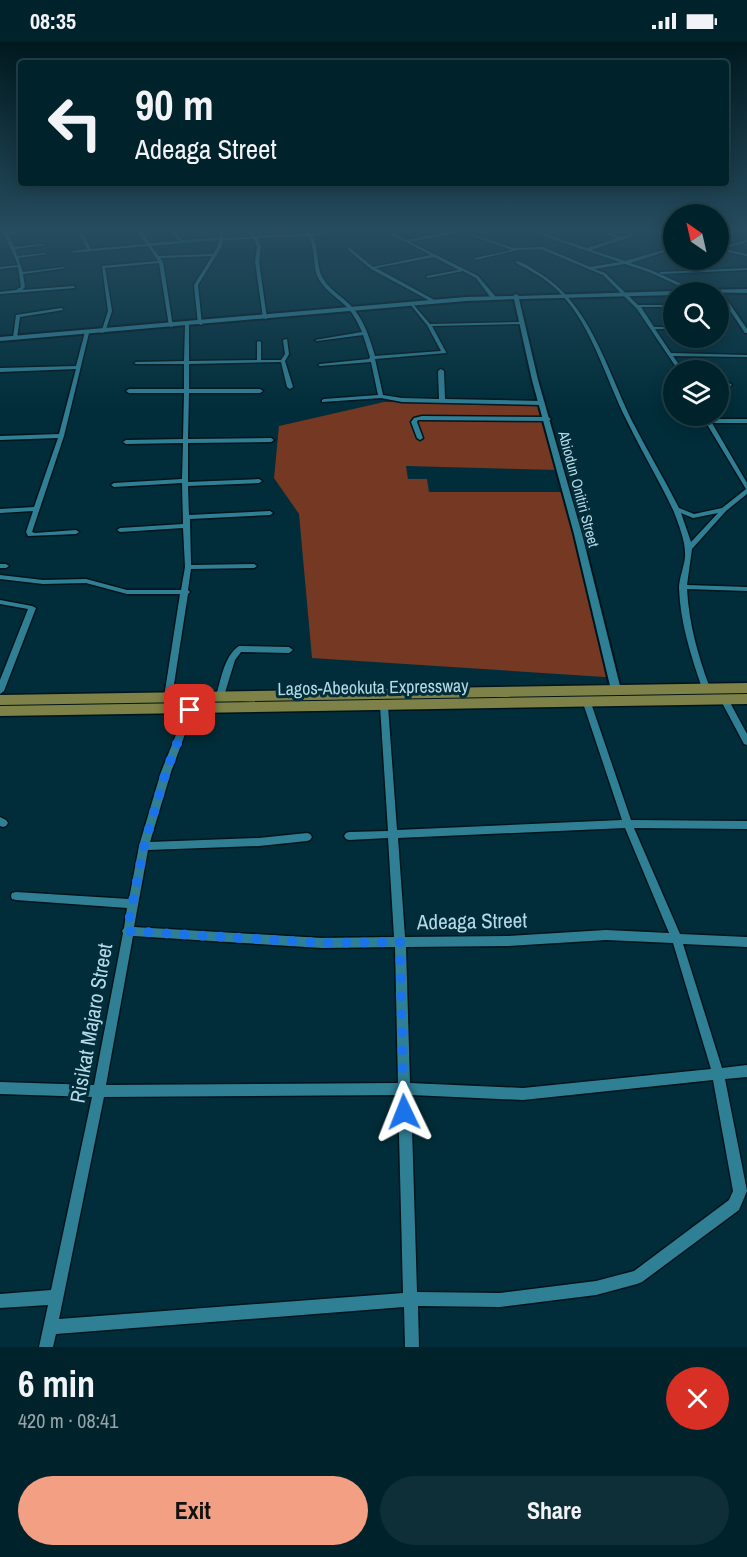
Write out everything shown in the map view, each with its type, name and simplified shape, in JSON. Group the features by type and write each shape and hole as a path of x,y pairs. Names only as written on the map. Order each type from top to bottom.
{"highway":[{"name":"Lagos-Abeokuta Expressway","path":"0,700 747,688"},
{"name":"Lagos-Abeokuta Expressway","path":"0,711 190,710 747,699"}],"street":[{"path":"0,293 40,290"},
{"path":"103,332 110,311 108,290"},
{"path":"165,290 171,326"},
{"path":"197,290 200,324"},
{"path":"262,290 265,318"},
{"path":"332,290 352,310 365,333 381,396"},
{"path":"413,290 436,302"},
{"path":"487,290 493,297"},
{"path":"559,290 585,326 628,418 678,510 689,548 682,587 694,654 706,688"},
{"path":"621,290 637,306 674,360"},
{"path":"729,292 747,291"},
{"path":"0,339 200,324 493,297 663,293"},
{"name":"Abiodun Onitiri Street","path":"516,296 520,323 548,419 616,690"},
{"path":"320,365 444,352 429,325 412,304"},
{"path":"729,305 747,332"},
{"path":"637,306 663,306"},
{"path":"15,338 18,316 62,309"},
{"path":"736,315 747,315"},
{"path":"429,325 520,323"},
{"path":"168,697 186,592 188,567 185,482 188,392 187,325"},
{"path":"652,328 663,328"},
{"path":"76,532 30,535 36,509 61,436 87,333"},
{"path":"317,340 365,333"},
{"path":"285,340 287,354 283,361 290,387"},
{"path":"259,342 259,361"},
{"path":"670,354 747,356"},
{"path":"136,363 188,360 283,361"},
{"path":"0,370 78,367"},
{"path":"441,371 442,401"},
{"path":"129,391 260,391"},
{"path":"324,401 381,396 393,400 542,403"},
{"path":"420,438 414,422 422,418 548,419"},
{"path":"729,420 747,421"},
{"path":"689,548 724,510 747,490 711,426"},
{"path":"0,438 61,436"},
{"path":"126,442 271,440"},
{"path":"114,485 259,481"},
{"path":"0,511 36,509"},
{"path":"678,510 693,516 724,510"},
{"path":"186,517 270,513"},
{"path":"120,530 186,526"},
{"path":"188,567 254,566"},
{"path":"0,577 43,582 86,581 128,592 186,592"},
{"path":"682,587 747,589"},
{"path":"0,602 32,608 0,691"},
{"path":"220,696 231,660 239,649 289,650"},
{"path":"724,699 747,742"},
{"path":"50,1327 412,1299 500,1299 596,1288 638,1277 734,1204 737,1198 738,1182 718,1073 677,940 628,824 587,703"},
{"path":"384,706 400,942 412,1347"},
{"name":"Risikat Majaro Street","path":"46,1347 99,1091 144,846 166,772 190,710"},
{"path":"349,836 628,824 747,825"},
{"path":"144,846 259,842 307,837"},
{"path":"16,896 132,904"},
{"name":"Adeaga Street","path":"127,931 322,943 508,941 606,935 747,942"},
{"path":"0,1088 99,1091 403,1089 523,1094 747,1071"},
{"path":"0,1301 55,1297"}],"shaded area":[{"path":"384,402 540,403 559,470 406,466 408,479 427,479 429,492 566,492 620,678 312,658 299,514 274,478 279,426"}],"route":[{"path":"190,710 166,772 144,846 127,931 322,943 400,942 404,1112"}]}
